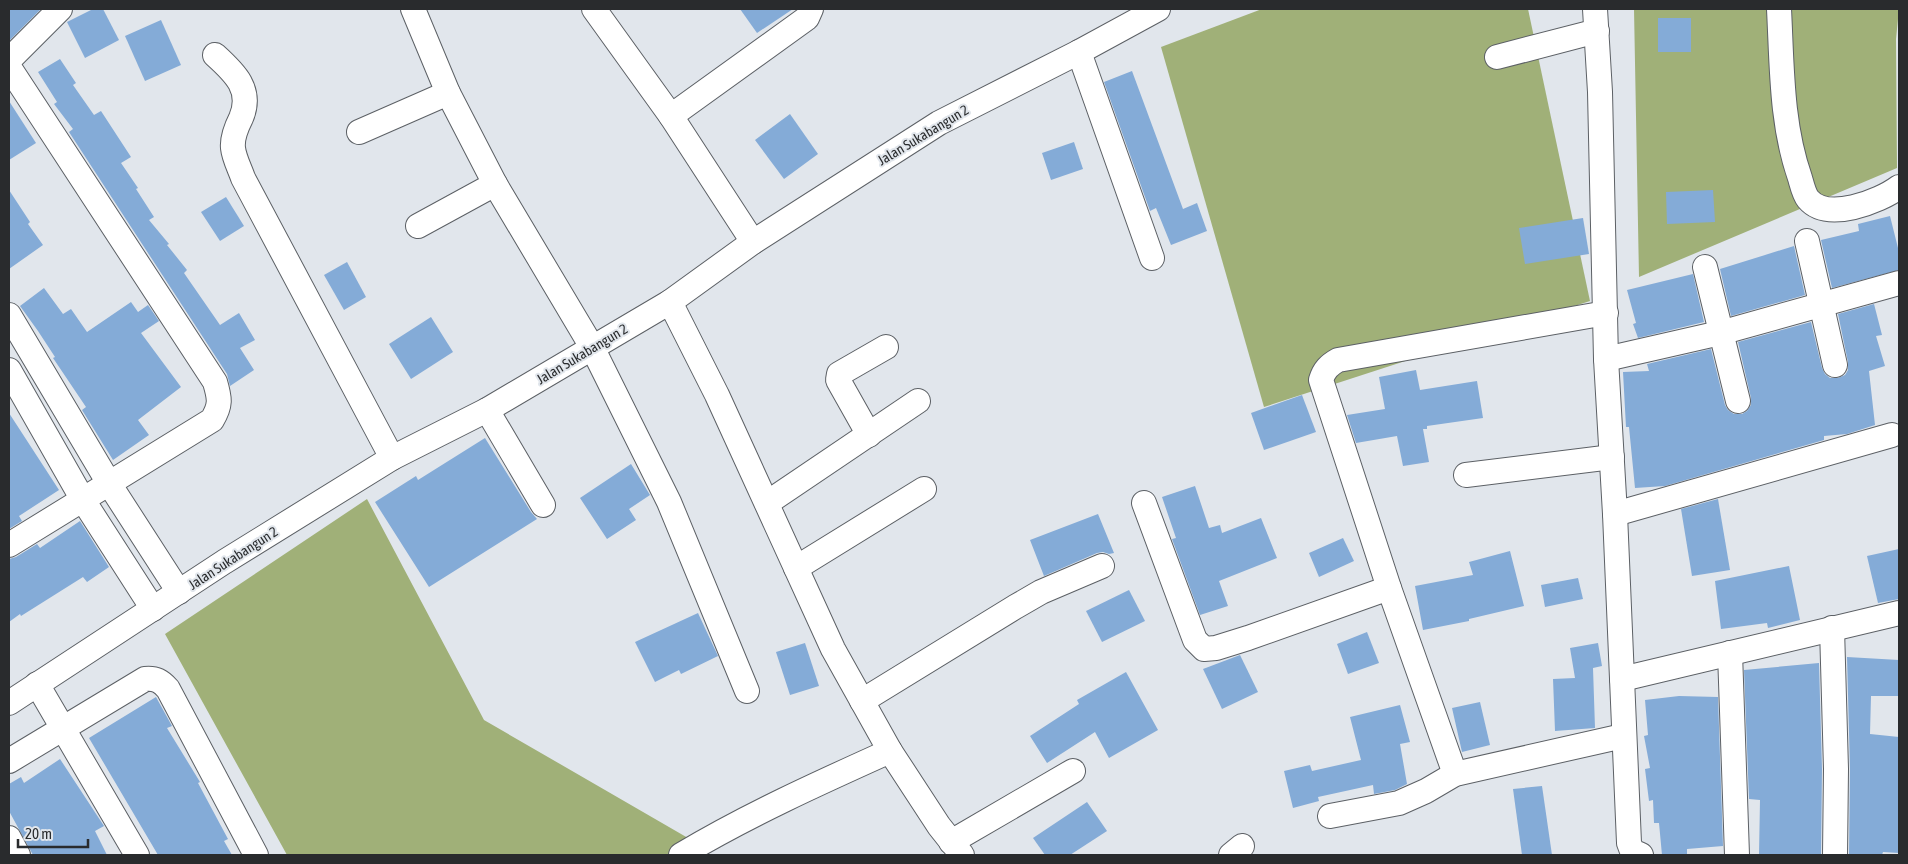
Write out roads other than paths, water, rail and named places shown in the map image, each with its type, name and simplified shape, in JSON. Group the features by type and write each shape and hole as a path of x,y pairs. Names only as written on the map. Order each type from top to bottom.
{"street":[{"path":"9,60 60,9"},
{"path":"413,9 448,93 495,184 592,348 669,502 747,691"},
{"path":"594,9 671,116 753,242"},
{"path":"671,116 807,18 811,9"},
{"name":"Jalan Sukabangun 2","path":"9,703 224,562 392,458 487,410 670,302 753,242 939,123 1158,9"},
{"path":"1779,9 1784,115 1793,156 1806,198 1815,206 1833,210 1857,207 1899,187"},
{"path":"1497,57 1596,20 1600,92 1606,359 1615,514 1623,736 1629,843 1632,851 1641,855"},
{"path":"1078,52 1152,258"},
{"path":"215,55 235,73 244,92 245,108 237,127 232,147 243,178 392,458"},
{"path":"9,67 215,382 219,396 219,409 212,420 9,545"},
{"path":"360,132 448,93"},
{"path":"418,226 495,184"},
{"path":"1807,241 1836,365"},
{"path":"1705,267 1738,401"},
{"path":"1606,359 1720,333 1899,283"},
{"path":"670,302 717,395 833,648 890,751 939,826 957,848 1073,771"},
{"path":"1455,774 1389,588 1321,380 1328,366 1338,360 1606,313"},
{"path":"9,315 110,484 179,592"},
{"path":"869,435 838,380 838,376 886,347"},
{"path":"9,370 83,500 153,609"},
{"path":"767,503 918,402"},
{"path":"487,410 543,505"},
{"path":"1615,514 1892,435"},
{"path":"1466,476 1612,457"},
{"path":"796,568 924,489"},
{"path":"1144,503 1195,640 1204,649 1216,648 1248,638 1389,588"},
{"path":"862,701 1041,592 1102,566"},
{"path":"1622,679 1899,613"},
{"path":"1832,628 1836,769 1835,855"},
{"path":"1730,653 1737,855"},
{"path":"9,761 145,679 154,678 162,682 168,689 256,855"},
{"path":"37,684 64,727 137,855"},
{"path":"1330,816 1399,803 1426,791 1455,774 1623,736"},
{"path":"681,855 726,828 768,807 890,751"},
{"path":"9,838 18,855"}]}
